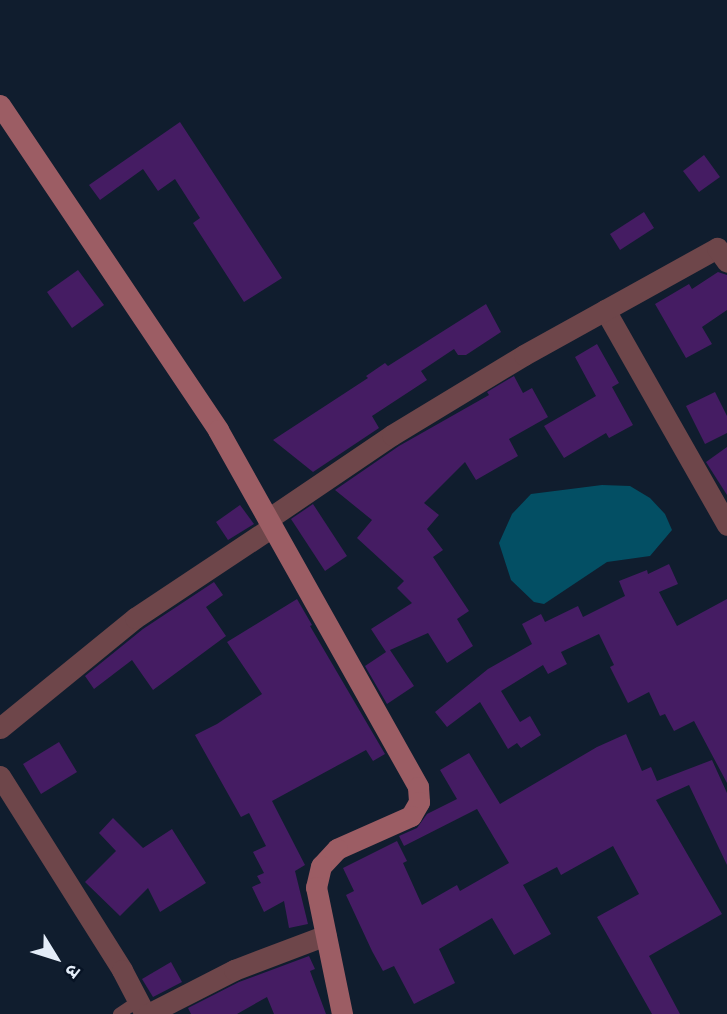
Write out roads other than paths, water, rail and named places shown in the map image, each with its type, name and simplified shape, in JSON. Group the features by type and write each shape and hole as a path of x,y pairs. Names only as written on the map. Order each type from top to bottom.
{"street":[{"path":"0,105 218,430 418,787 419,802 411,816 337,849 321,866 316,887 342,1014"},
{"path":"0,728 135,618 392,435 605,310 717,248 727,262"},
{"path":"605,310 727,525"},
{"path":"0,776 122,970 144,1010 234,970 326,934"}],"lane":[{"path":"119,1014 144,1010"}],"water":[{"path":"602,485 630,486 650,498 665,514 672,530 650,556 607,562 544,604 534,602 511,580 499,543 512,514 531,494"}]}
